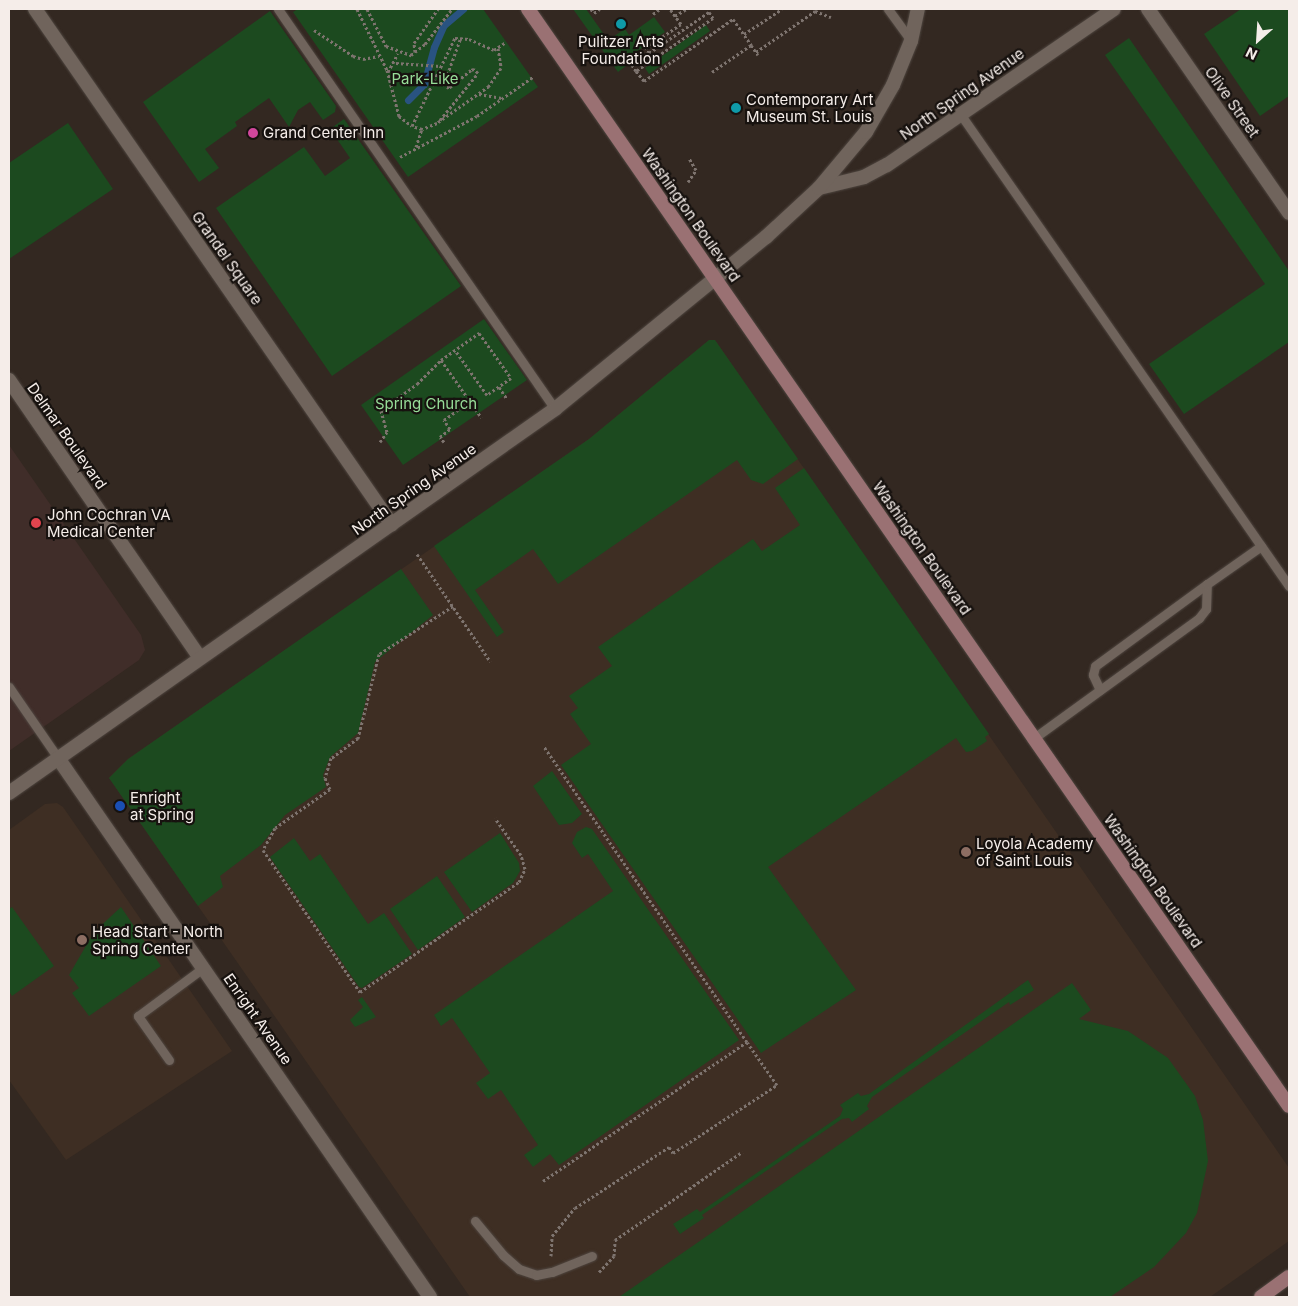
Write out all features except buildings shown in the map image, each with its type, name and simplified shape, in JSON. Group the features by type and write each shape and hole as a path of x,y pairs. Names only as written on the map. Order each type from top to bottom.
{"main road":[{"name":"Washington Boulevard","path":"528,9 1289,1106"},
{"path":"1261,1297 1289,1277"}],"street":[{"name":"Grandel Square","path":"35,9 392,525"},
{"name":"North Spring Avenue","path":"9,793 555,409 716,279 819,188 852,151 879,111 911,41 918,9"},
{"name":"North Spring Avenue","path":"819,188 872,173 1114,9"},
{"name":"Olive Street","path":"1148,9 1289,213"},
{"name":"Delmar Boulevard","path":"9,380 200,658"},
{"name":"Enright Avenue","path":"58,758 430,1297"}],"lane":[{"path":"278,9 555,409"},
{"path":"888,9 911,41"},
{"path":"961,114 1289,586"},
{"path":"1100,690 1093,675 1095,666 1261,546"},
{"path":"1034,738 1199,618 1206,609 1207,584"},
{"path":"9,687 58,758"},
{"path":"169,1060 138,1016 203,968"},
{"path":"475,1221 519,1268 536,1275 552,1272 592,1256"}],"path":[{"path":"357,9 388,72 399,116 412,126 422,129 437,123 497,78 501,68 498,48"},
{"path":"367,9 386,46 398,52 415,52 452,9"},
{"path":"415,52 414,43 438,9"},
{"path":"591,9 594,13 600,9"},
{"path":"653,14 660,9"},
{"path":"650,53 646,48 681,24 670,9"},
{"path":"675,16 686,9"},
{"path":"744,34 782,9"},
{"path":"636,71 713,18 708,10 632,65 636,71 644,80 733,19 757,54 815,11 831,17"},
{"path":"293,30 314,30 353,56 363,59 379,56"},
{"path":"437,123 478,73 474,68 453,86 446,88 445,78 461,37"},
{"path":"412,126 438,66 455,38 461,37 488,49 498,48 506,42"},
{"path":"712,72 751,45"},
{"path":"388,72 396,63 398,52"},
{"path":"396,63 438,66"},
{"path":"387,166 416,148 457,128 533,77"},
{"path":"478,94 503,98"},
{"path":"416,148 422,129"},
{"path":"688,182 696,170 689,158"},
{"path":"380,442 387,432 381,411 417,384 441,360 455,350 479,333 511,378 487,395 455,350"},
{"path":"441,360 480,417"},
{"path":"498,387 507,398"},
{"path":"444,442 440,437 450,429 444,420 470,401"},
{"path":"417,554 490,661"},
{"path":"453,606 379,654 358,738 330,758 325,778 330,790 275,828 263,850 360,992 519,882 525,869 521,854 495,818"},
{"path":"544,746 777,1085 673,1153 669,1148 574,1208 552,1236 552,1272"},
{"path":"543,1181 747,1042"},
{"path":"592,1275 604,1270 614,1256 615,1240 742,1152"}],"shaded area":[{"path":"709,340 715,340 1289,1168 1289,1241 1210,1297 470,1297 109,778 128,759 589,439"},
{"name":"John Cochran VA Medical Center","path":"9,445 141,635 145,650 139,660 9,751"},
{"name":"Head Start - North Spring Center","path":"57,803 63,807 232,1051 66,1160 9,1080 9,830 45,804"}],"green space":[{"name":"Park-Like","path":"298,9 483,9 538,87 408,177 293,12"},
{"path":"573,9 586,9 608,40 625,29 629,35 654,17 665,32 623,61 626,66 618,72"},
{"path":"1241,9 1289,9 1289,96 1260,116 1204,34"},
{"path":"270,11 336,106 335,112 323,120 310,102 298,110 289,127 269,98 235,122 237,126 205,149 219,168 199,182 143,102"},
{"path":"706,25 710,31 649,74 645,68"},
{"path":"1129,38 1289,271 1289,342 1184,414 1149,364 1265,284 1105,55"},
{"path":"344,119 461,286 332,376 216,208 304,147 325,176 350,158 330,129"},
{"path":"68,123 113,189 9,259 9,163"},
{"name":"Spring Church","path":"484,319 527,380 403,465 361,405"},
{"path":"709,340 715,340 798,459 763,484 751,480 737,460 558,584 533,549 475,590 504,632 497,637 434,546 589,439"},
{"path":"804,468 989,734 985,737 987,741 972,751 966,752 956,738 768,867 856,990 761,1053 561,765 591,744 570,714 578,708 569,696 612,666 598,647 753,539 762,551 800,525 775,488"},
{"path":"401,569 433,615 375,662 358,733 330,757 323,775 326,787 285,815 261,845 220,876 223,887 198,906 109,778 128,759"},
{"path":"552,771 582,814 572,823 559,825 533,786"},
{"path":"586,827 592,829 739,1040 559,1165 550,1154 533,1167 524,1155 538,1145 501,1090 488,1099 476,1083 490,1073 452,1018 441,1026 434,1015 613,891 588,854 582,858 572,843 577,832"},
{"path":"500,833 519,863 520,871 513,883 472,912 444,872"},
{"path":"294,838 310,861 320,854 368,924 384,913 412,954 362,988 359,987 270,857"},
{"path":"437,876 465,917 418,950 390,909"},
{"path":"12,907 54,966 12,996 9,991 9,909"},
{"path":"121,907 161,966 89,1016 72,993 79,988 69,975 94,932"},
{"path":"1028,980 1034,990 1010,1005 1009,1002 872,1097 867,1106 869,1109 852,1122 849,1118 842,1119 702,1215 704,1218 680,1234 673,1224 697,1209 700,1212 840,1116 843,1109 840,1105 858,1093 861,1096 869,1094"},
{"path":"1072,983 1091,1010 1079,1019 1128,1031 1168,1058 1195,1096 1203,1120 1208,1161 1197,1213 1186,1233 1154,1267 1110,1297 619,1297"},
{"path":"362,997 376,1017 355,1027 350,1020 363,1007 358,1000"}],"waterway":[{"path":"408,100 424,84 434,47 444,25 463,9"}],"place":[{"name":"Pulitzer Arts Foundation","path":"621,24"},
{"name":"Contemporary Art Museum St. Louis","path":"736,108"},
{"name":"Grand Center Inn","path":"253,133"},
{"name":"John Cochran VA Medical Center","path":"36,523"},
{"name":"Enright at Spring","path":"120,806"},
{"name":"Loyola Academy of Saint Louis","path":"966,852"},
{"name":"Head Start - North Spring Center","path":"82,940"}]}
